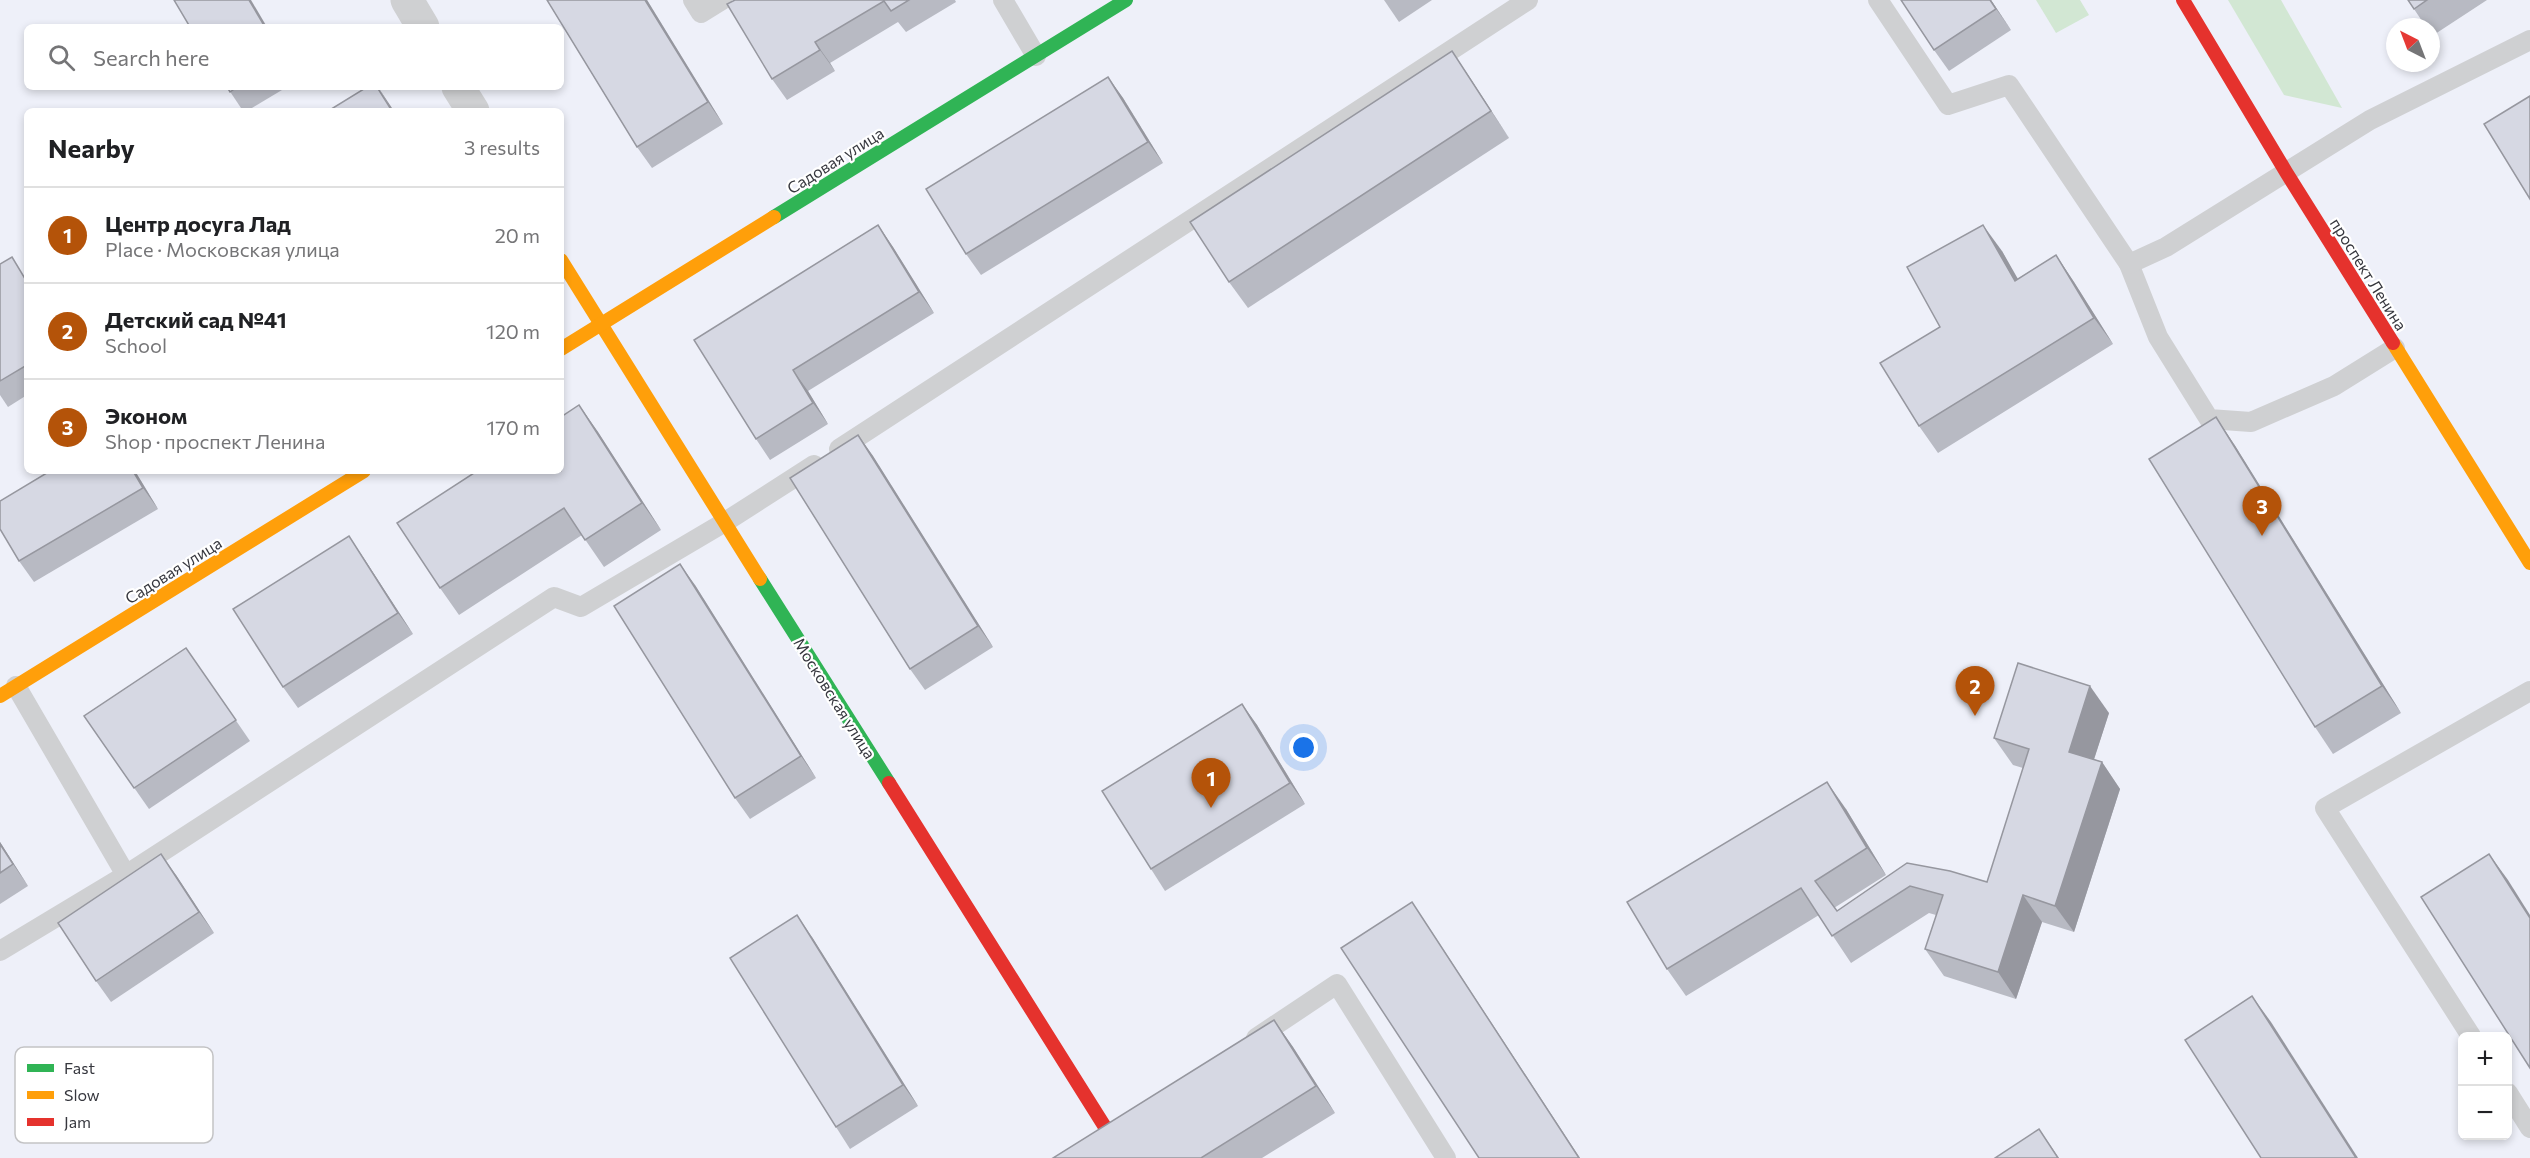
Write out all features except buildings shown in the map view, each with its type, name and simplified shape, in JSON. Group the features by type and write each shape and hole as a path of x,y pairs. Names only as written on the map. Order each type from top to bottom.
{"street":[{"path":"407,0 421,24"},
{"name":"Садовая улица","path":"564,347 1126,0"},
{"name":"проспект Ленина","path":"2183,0 2286,172 2530,563"},
{"path":"460,90 471,108"},
{"name":"Московская улица","path":"564,265 1110,1135"},
{"name":"Садовая улица","path":"8,691 359,474"}],"lane":[{"path":"693,0 701,14 723,0"},
{"path":"1003,0 1036,56"},
{"path":"0,951 126,875 554,597 581,607 725,522 1528,0"},
{"path":"1878,0 1948,105 2008,85 2129,264 2158,337 2209,419 2251,422 2334,386 2395,348"},
{"path":"2129,264 2166,247 2370,120 2530,40"},
{"path":"8,691 126,875"},
{"path":"2468,1032 2325,808 2530,691"},
{"path":"1238,1050 1337,984 1446,1158"},
{"path":"2512,1099 2530,1128"},
{"path":"1094,1147 1130,1122"}],"green space":[{"path":"2036,0 2080,0 2089,15 2056,33"},
{"path":"2228,0 2281,0 2342,108 2284,95"}],"traffic: fast":[{"path":"774,217 1126,0"},
{"path":"760,579 889,783"}],"traffic: slow":[{"path":"564,347 774,217"},
{"path":"564,265 760,579"},
{"path":"2393,343 2530,563"},
{"path":"0,696 359,474"}],"traffic: jam":[{"path":"2183,0 2286,172 2393,343"},
{"path":"889,783 1110,1135"}],"place":[{"name":"Эконом","path":"2262,536"},
{"name":"Детский сад №41","path":"1975,716"},
{"name":"Центр досуга Лад","path":"1211,808"}]}
